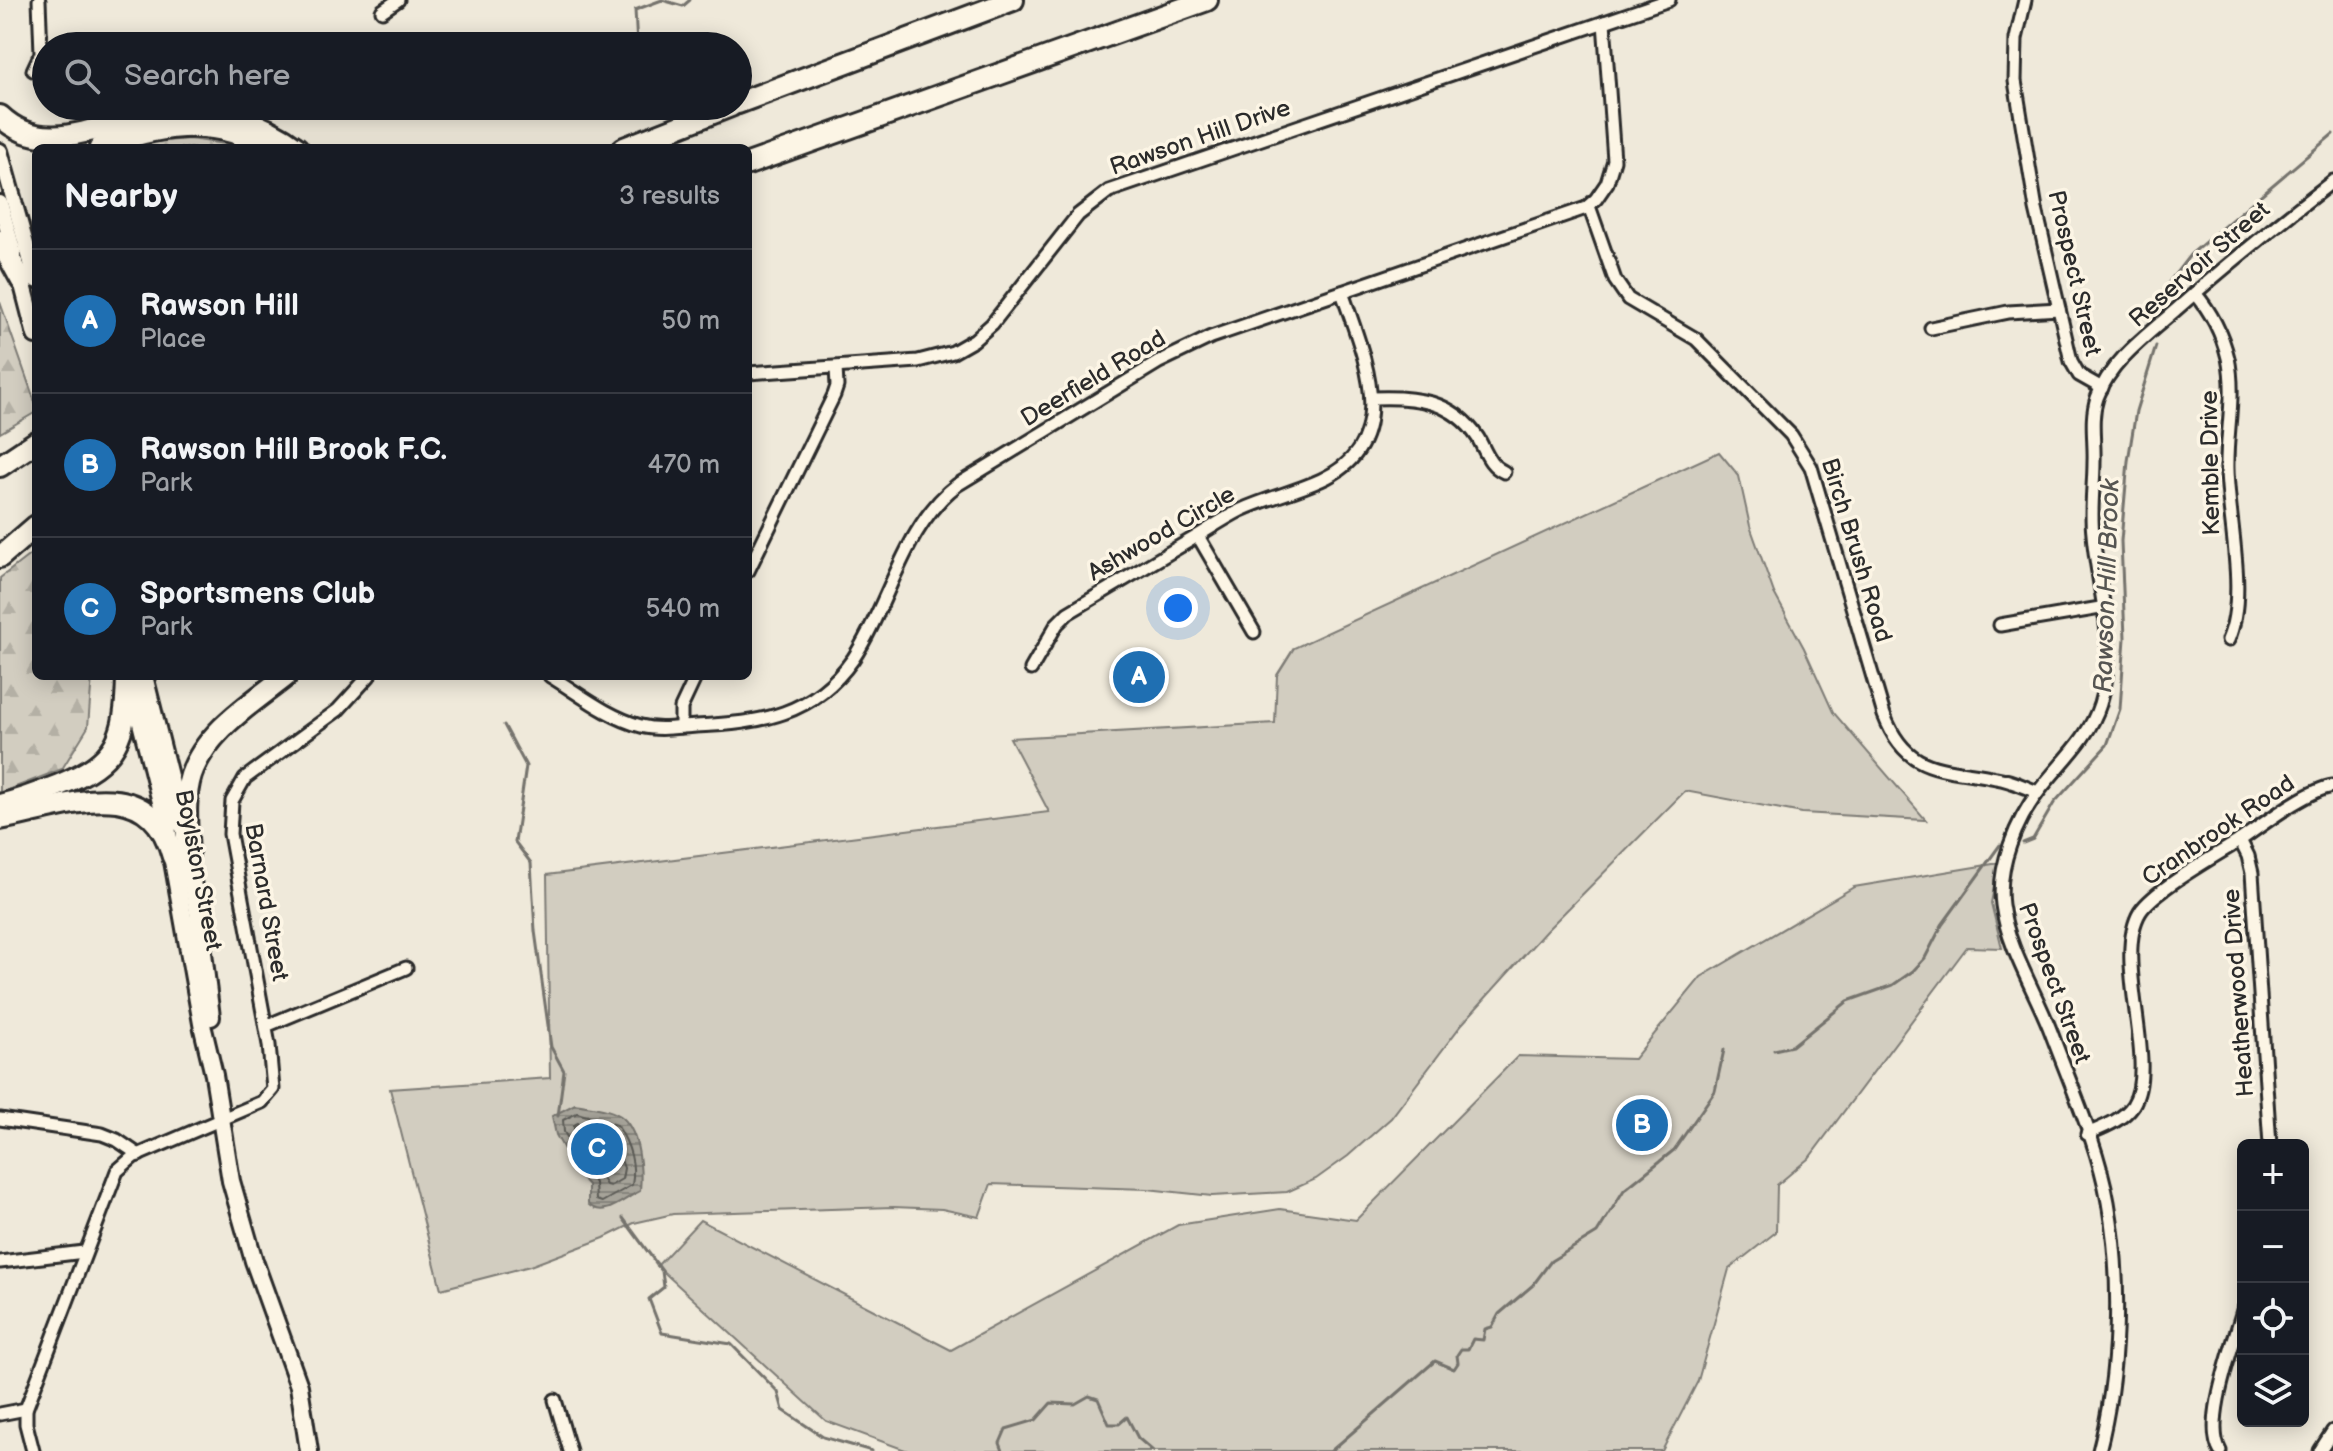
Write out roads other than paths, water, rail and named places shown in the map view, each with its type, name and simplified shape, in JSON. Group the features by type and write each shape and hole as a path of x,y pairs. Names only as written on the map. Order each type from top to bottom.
{"highway":[{"path":"752,98 1013,0"},
{"path":"752,163 1207,0"},
{"path":"0,116 23,133 46,138 81,133 129,120"},
{"path":"241,120 258,124 290,144"},
{"path":"634,144 695,120"},
{"path":"112,144 144,133 191,127 235,134 255,144"},
{"path":"0,241 29,281"},
{"path":"0,466 32,445"},
{"path":"0,542 32,522"},
{"path":"0,557 32,529"},
{"path":"0,805 34,796 98,766 113,749 123,729 128,680"},
{"path":"180,857 188,790 200,757 225,724 281,680"},
{"path":"0,819 94,799 116,800 144,812 159,824 180,857"}],"main road":[{"path":"0,151 29,281 32,320"},
{"path":"0,203 29,281"},
{"name":"Boylston Street","path":"129,680 180,857"},
{"name":"Boylston Street","path":"145,680 170,774 180,857 209,998 214,1075 229,1174 254,1261 299,1386 309,1451"}],"street":[{"path":"39,0 40,32"},
{"path":"382,11 398,0"},
{"name":"Rawson Hill Drive","path":"752,373 930,359 953,352 974,340 1000,315 1078,215 1114,189 1669,0"},
{"name":"Prospect Street","path":"2025,0 2016,39 2015,81 2034,197 2073,367 2079,375 2102,388 2093,419 2092,521 2106,607 2109,658 2099,708 2072,753 2038,792 2021,821 2001,880 2001,901 2016,952 2049,1027 2108,1201 2116,1324 2113,1385 2099,1451"},
{"path":"1589,206 1607,183 1614,160 1604,22"},
{"name":"Reservoir Street","path":"2102,388 2113,370 2135,347 2195,293 2333,181"},
{"name":"Deerfield Road","path":"557,680 624,721 649,727 740,724 783,715 811,701 839,677 859,650 919,529 939,500 957,485 1179,351 1229,329 1507,237 1589,206"},
{"name":"Birch Brush Road","path":"1589,206 1622,292 1645,310 1701,343 1803,451 1811,467 1884,715 1897,742 1908,754 1945,771 1993,777 2038,792"},
{"name":"Ashwood Circle","path":"1031,669 1057,624 1068,613 1239,511 1322,480 1341,469 1353,457 1364,440 1372,398 1364,359 1342,292"},
{"name":"Kemble Drive","path":"2195,293 2214,318 2230,371 2227,467 2237,609 2228,640"},
{"path":"1931,328 2008,312 2059,309"},
{"path":"752,563 834,395 836,368"},
{"path":"1372,398 1417,398 1443,407 1466,423 1493,465 1504,472"},
{"path":"1198,536 1254,632"},
{"path":"2000,625 2106,607"},
{"name":"Barnard Street","path":"221,1121 262,1102 273,1089 266,1026 230,834 232,801 245,778 338,710 365,680"},
{"path":"681,727 681,708 694,680"},
{"name":"Cranbrook Road","path":"2087,1134 2125,1114 2138,1094 2140,1072 2132,956 2134,926 2140,912 2157,896 2240,840 2316,791 2333,786"},
{"name":"Heatherwood Drive","path":"2240,840 2252,873 2270,1139"},
{"path":"266,1026 406,968"},
{"path":"0,1119 102,1134 139,1155"},
{"path":"33,1451 26,1424 26,1409 117,1171 126,1161 221,1121"},
{"path":"0,1262 84,1252"},
{"path":"2220,1451 2215,1440 2214,1417 2237,1332"},
{"path":"555,1400 570,1451"},
{"path":"0,1414 26,1409"},
{"path":"2320,1451 2333,1431"}],"water":[{"path":"575,1104 618,1115 633,1133 640,1163 640,1191 607,1209 601,1210 588,1204 588,1185 578,1174 556,1135 552,1116"}],"waterway":[{"name":"Rawson Hill Brook","path":"662,0 683,6 690,0"},
{"name":"Rawson Hill Brook","path":"636,32 635,10 662,0"},
{"name":"Rawson Hill Brook","path":"2155,310 2166,286 2190,255 2333,134"},
{"name":"Rawson Hill Brook","path":"2023,843 2033,839 2054,803 2107,745 2120,709 2125,638 2121,541 2128,461 2136,411 2156,346"},
{"name":"Rawson Hill Brook","path":"504,725 526,766 515,842 531,863 535,931 551,1047 564,1071 558,1116"},
{"name":"Rawson Hill Brook","path":"1774,1050 1792,1046 1848,1001 1893,985 1913,971 1925,958 1942,925 2000,845"},
{"name":"Rawson Hill Brook","path":"1331,1451 1435,1361 1454,1369 1461,1349 1468,1349 1473,1339 1483,1340 1485,1329 1492,1327 1499,1314 1533,1285 1551,1261 1597,1233 1624,1190 1674,1150 1715,1091 1724,1050"},
{"name":"Rawson Hill Brook","path":"623,1218 662,1271 664,1287 649,1299 662,1333 731,1344 778,1392 783,1410 823,1437 872,1451"},
{"name":"Rawson Hill Brook","path":"1003,1451 1000,1443 1006,1429 1036,1420 1051,1403 1075,1404 1089,1396 1098,1399 1109,1424 1119,1424 1127,1417 1138,1438 1153,1451"}],"place":[{"name":"Rawson Hill","path":"1139,677"},
{"name":"Rawson Hill Brook F.C.","path":"1642,1125"},
{"name":"Sportsmens Club","path":"597,1149"}]}
